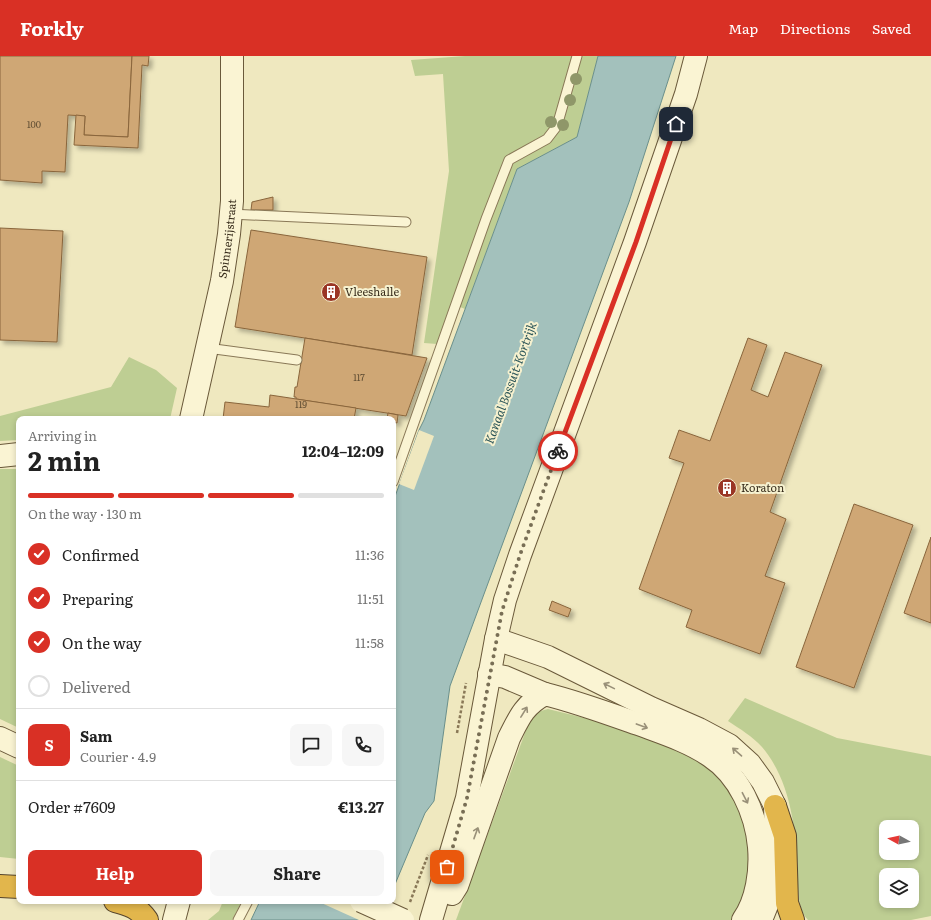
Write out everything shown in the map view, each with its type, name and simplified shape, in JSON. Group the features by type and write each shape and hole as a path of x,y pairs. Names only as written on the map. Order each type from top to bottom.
{"highway":[{"path":"775,806 785,836 787,903 793,920"},
{"path":"0,886 16,887"},
{"path":"127,904 134,907 147,920"}],"street":[{"name":"Spinnerijstraat","path":"192,416 222,281 232,201 232,56"},
{"path":"431,920 467,798 489,674 505,600 520,555 636,242 686,94 696,56"},
{"path":"0,456 16,454"},
{"path":"496,639 548,657 651,708 715,737 729,746 750,764 763,782 775,806 776,842 774,874 771,895 761,920"},
{"path":"489,674 505,677 545,694 596,709 677,739 710,756 728,772 736,782 749,805 758,840 759,863 757,885 752,902 742,920"},
{"path":"439,920 457,886 510,738 528,705 535,699 545,694"},
{"path":"0,738 16,746"},
{"path":"174,920 178,904"},
{"path":"368,904 403,920"}],"lane":[{"path":"396,474 486,220 509,160 547,139 557,126 577,56"},
{"path":"230,214 406,222"},
{"path":"207,348 297,360"},
{"path":"238,920 246,904"}],"path":[{"path":"403,920 429,851"}],"green space":[{"path":"465,56 598,56 577,137 517,169 465,309 453,304 437,344 424,343 449,171 443,74 415,76 411,60"},
{"path":"129,357 156,370 177,388 171,416 16,416 16,440 0,441 0,416 111,387"},
{"path":"0,469 16,469 16,727 0,719"},
{"path":"745,698 837,738 931,756 931,916 911,920 808,920 804,915 800,904 798,892 796,841 786,791 772,760 762,747 750,736 728,721"},
{"path":"548,709 593,720 671,745 697,758 715,773 742,809 749,836 749,888 732,920 456,920 529,722 537,712"},
{"path":"0,757 16,765 16,859 0,857"},
{"path":"222,904 240,904 232,920 208,920 219,911"}],"water":[{"name":"Kanaal Bossuit-Kortrijk","path":"598,56 676,56 629,202 450,686 434,801 425,813 396,882 396,494 517,169 577,137"},
{"path":"259,904 387,904 380,920 251,920"}],"pier":[{"path":"419,430 434,436 414,490 399,484"},
{"path":"324,904 389,904 382,920 359,920"}],"building":[{"path":"0,56 132,56 128,137 84,135 85,116 68,115 65,172 42,171 42,183 0,180"},
{"path":"132,56 149,56 148,66 142,65 138,148 74,145 76,115 85,116 84,135 128,137"},
{"path":"273,197 273,210 251,210 252,202"},
{"path":"0,228 63,231 57,342 0,340"},
{"name":"Vleeshalle","path":"251,230 427,257 412,355 235,327"},
{"path":"305,338 427,358 406,416 296,399 296,397 294,397 295,387 297,387"},
{"name":"Koraton","path":"748,338 767,345 751,390 768,397 785,352 822,365 770,512 786,519 765,576 785,583 760,654 686,627 692,610 639,589 684,463 669,458 679,430 710,441"},
{"path":"270,395 356,408 355,416 223,416 225,402 269,407"},
{"path":"388,413 398,415 397,423 396,416 388,416"},
{"path":"854,504 913,525 854,688 796,667"},
{"path":"931,537 931,623 904,613"},
{"path":"552,601 571,609 568,617 549,610"}],"way so far":[{"path":"447,867 467,798 502,611 520,555 558,451"}],"place":[{"name":"Vleeshalle","path":"331,292"},
{"name":"Koraton","path":"727,488"}],"route":[{"path":"558,451 636,242 676,124"}]}
